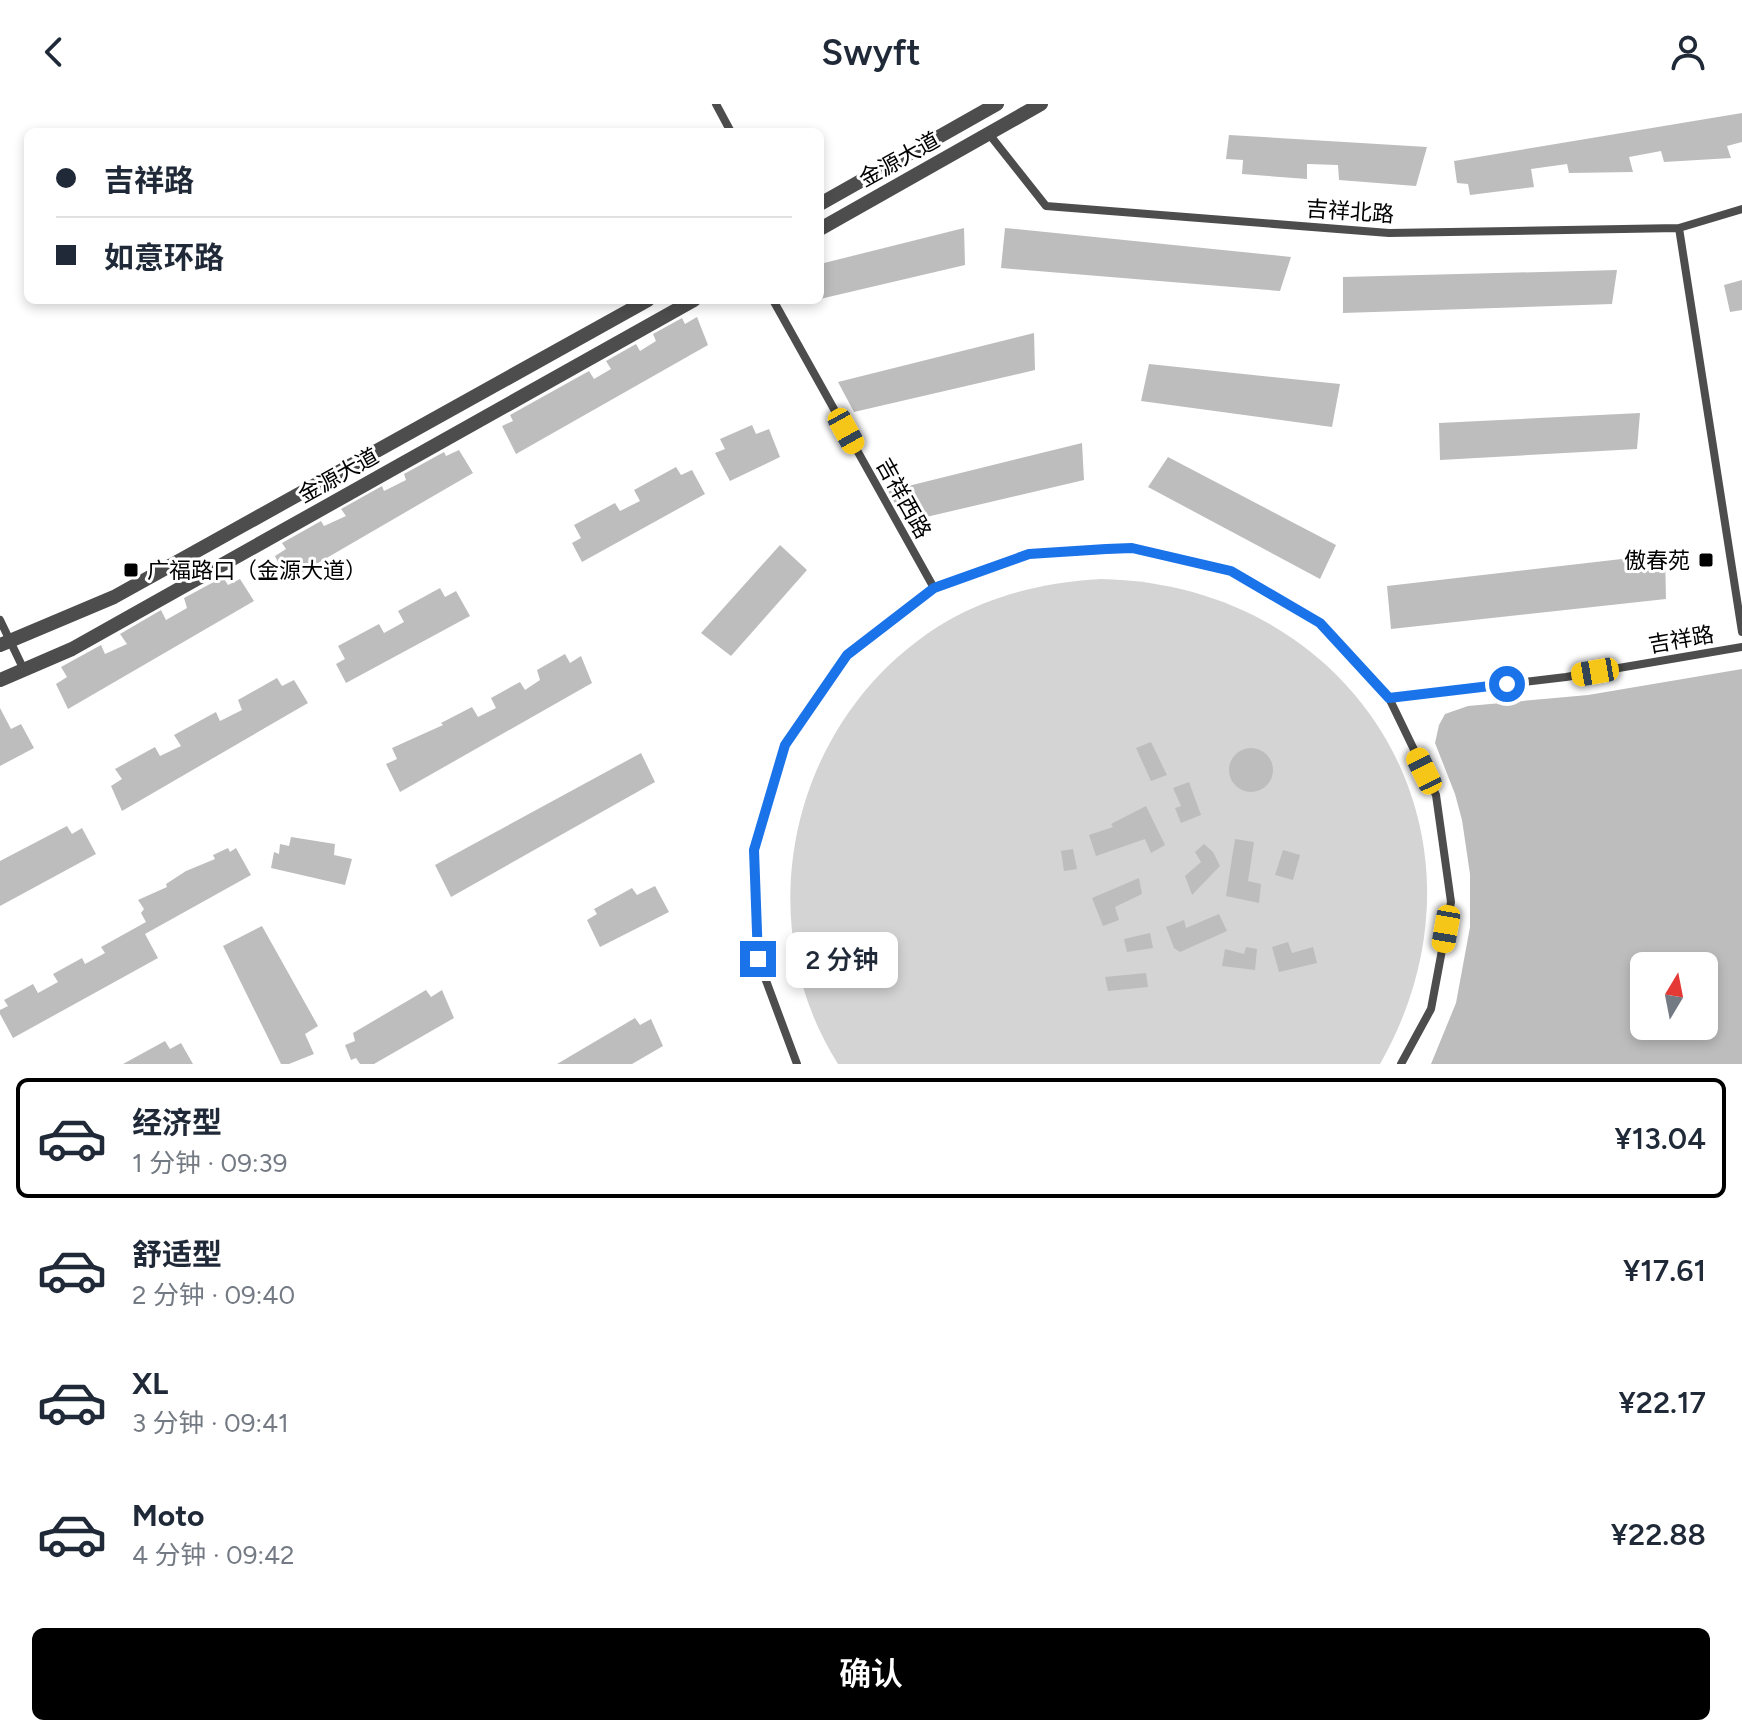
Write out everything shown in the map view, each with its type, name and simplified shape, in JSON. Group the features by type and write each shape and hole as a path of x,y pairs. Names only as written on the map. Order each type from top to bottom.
{"street":[{"path":"716,104 729,128"},
{"name":"金源大道","path":"824,202 997,104"},
{"name":"金源大道","path":"824,227 1041,104"},
{"name":"吉祥北路","path":"989,134 1046,206 1389,233 1679,228 1742,209"},
{"path":"1679,228 1742,632"},
{"name":"金源大道","path":"5,644 114,597 641,304"},
{"name":"金源大道","path":"0,680 72,649 687,304"},
{"name":"吉祥西路","path":"775,304 934,588"},
{"path":"794,1063 758,959 754,850 785,745 847,655 934,588 1029,554 1132,548 1231,571 1320,623 1389,698 1436,795 1451,902 1431,1009 1403,1062"},
{"path":"0,620 5,644 24,670"},
{"name":"吉祥路","path":"1389,698 1566,677 1742,647"}],"shaded area":[{"path":"1101,579 1192,592 1272,625 1337,675 1386,739 1416,813 1427,894 1416,978 1380,1064 838,1064 809,1006 794,944 791,881 800,819 821,760 853,706 896,658 949,620 985,603 1022,591"}],"building":[{"path":"1742,113 1742,142 1727,146 1731,158 1664,162 1661,151 1629,157 1633,172 1569,173 1567,164 1531,169 1534,187 1470,195 1468,184 1457,183 1454,161"},
{"path":"1229,135 1427,147 1416,186 1339,180 1338,165 1307,164 1307,179 1242,174 1243,160 1226,159"},
{"path":"964,228 965,265 824,298 824,263"},
{"path":"1005,228 1291,257 1280,291 1001,268"},
{"path":"1617,270 1612,304 1343,313 1343,277"},
{"path":"1742,280 1742,310 1730,312 1724,285"},
{"path":"697,317 708,345 516,454 502,426 513,421 510,415 589,371 594,379 611,369 606,361 636,344 640,351 656,341 653,334 682,318 685,324"},
{"path":"1034,333 1035,370 854,412 838,382"},
{"path":"1149,364 1340,384 1332,427 1141,401"},
{"path":"1640,413 1637,449 1440,460 1439,423"},
{"path":"752,425 756,434 769,429 780,457 730,481 715,453 725,449 720,439"},
{"path":"1082,443 1084,480 905,522 888,491"},
{"path":"459,450 473,473 287,581 275,556 286,549 282,543 321,521 324,526 346,516 341,509 382,486 384,491 406,480 404,474 444,452 446,456"},
{"path":"1168,457 1336,545 1320,579 1148,487"},
{"path":"676,467 681,475 692,470 705,494 582,562 572,543 581,538 574,525 615,503 620,511 640,501 634,490"},
{"path":"780,545 807,570 731,656 701,633"},
{"path":"1665,554 1666,599 1391,629 1387,586"},
{"path":"223,577 228,585 240,579 254,601 68,709 56,684 67,677 61,667 101,645 105,654 127,644 120,634 161,610 166,620 187,608 184,598"},
{"path":"440,588 445,597 456,591 470,616 346,683 336,664 345,659 338,646 379,624 384,633 404,622 398,611"},
{"path":"565,654 570,663 581,656 592,683 400,792 386,764 397,759 392,748 443,725 441,723 472,707 478,717 496,708 491,698 520,682 525,690 540,680 537,670"},
{"path":"1742,669 1742,1064 1431,1064 1456,1003 1470,927 1470,874 1462,820 1435,743 1445,714 1468,706 1588,695"},
{"path":"277,678 282,686 294,680 308,703 122,811 111,786 122,779 115,769 155,747 160,756 181,746 174,735 216,712 220,721 242,710 238,700"},
{"path":"0,708 11,729 21,724 34,748 0,766"},
{"path":"1151,742 1167,775 1151,781 1136,748"},
{"path":"1251,748 1267,754 1273,770 1267,786 1251,792 1235,786 1229,770 1235,754"},
{"path":"641,753 655,782 451,897 435,865"},
{"path":"1189,782 1201,815 1181,823 1175,808 1181,806 1173,788"},
{"path":"1146,806 1165,845 1151,853 1145,839 1096,856 1089,835 1113,827 1111,824"},
{"path":"67,826 72,834 82,828 96,854 0,906 0,861"},
{"path":"291,837 335,844 334,855 352,859 345,885 271,868 274,852 279,854 280,844 289,846"},
{"path":"1235,839 1254,842 1248,881 1261,884 1259,903 1226,896"},
{"path":"1204,844 1213,852 1220,866 1192,895 1185,876 1201,862 1195,852"},
{"path":"228,848 230,852 236,848 251,875 145,934 158,958 13,1038 0,1014 0,1010 8,1006 4,1000 33,984 38,993 58,982 53,974 82,958 85,964 105,953 101,947 146,922 141,913 144,909 138,900 167,887 166,884 186,871 215,859 213,855"},
{"path":"1073,849 1077,869 1064,871 1061,851"},
{"path":"1283,850 1300,855 1293,880 1275,875"},
{"path":"1139,878 1142,894 1115,907 1119,920 1103,926 1092,898"},
{"path":"655,886 669,912 600,947 587,920 597,914 594,909 632,888 637,895"},
{"path":"1219,914 1227,931 1180,952 1174,948 1166,927 1184,920 1186,928"},
{"path":"262,926 318,1026 305,1034 314,1054 289,1064 281,1064 223,946"},
{"path":"1150,933 1153,948 1127,952 1124,939"},
{"path":"1288,942 1292,953 1313,947 1317,963 1279,972 1272,947"},
{"path":"1246,947 1257,949 1255,970 1222,966 1225,949 1244,954"},
{"path":"1146,973 1148,987 1108,991 1105,977"},
{"path":"426,990 431,997 442,990 454,1018 374,1064 360,1064 356,1058 351,1060 345,1045 355,1041 353,1033"},
{"path":"635,1018 640,1025 651,1019 663,1046 632,1064 557,1064"},
{"path":"165,1041 170,1049 181,1043 193,1064 123,1064"}],"place":[{"name":"傲春苑","path":"1706,560"},
{"name":"广福路口（金源大道）","path":"131,570"}],"route":[{"path":"758,959 754,850 785,745 847,655 934,588 1029,554 1132,548 1231,571 1320,623 1389,698 1507,684"}]}
